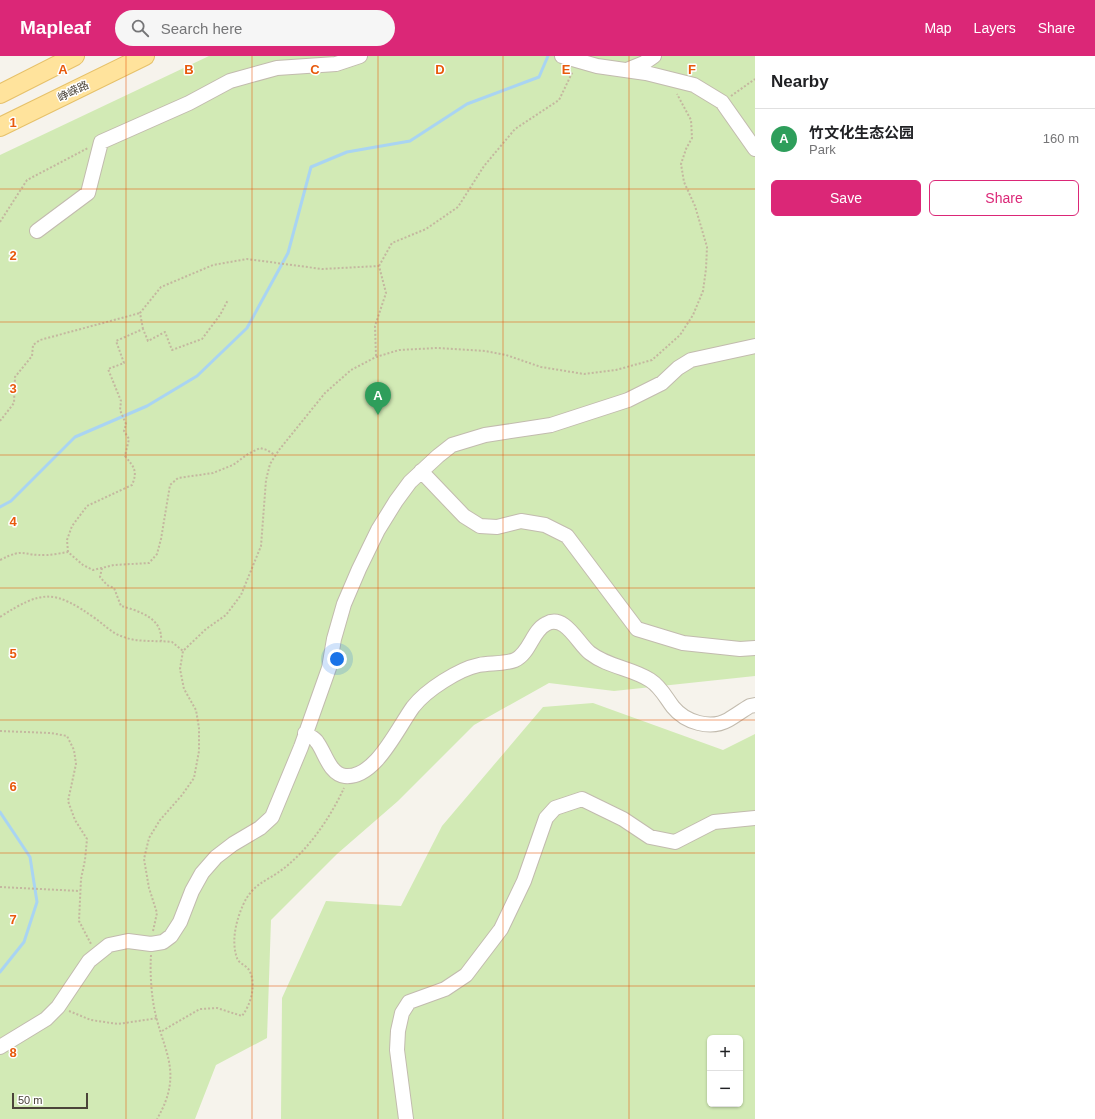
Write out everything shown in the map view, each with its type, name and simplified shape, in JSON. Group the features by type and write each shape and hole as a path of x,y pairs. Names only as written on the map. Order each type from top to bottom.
{"main road":[{"path":"0,94 75,56"},
{"name":"峥嵘路","path":"0,127 145,56"}],"street":[{"path":"38,231 88,194 101,142 189,103 230,81 277,68 336,64 360,56"},
{"path":"562,56 622,71 646,73 694,85 722,102 755,149"},
{"path":"622,71 644,63 654,56"},
{"path":"0,1046 29,1030 58,1007 89,961 109,945 128,941 151,944 163,942 171,936 180,922 192,891 202,873 216,857 233,844 260,828 272,817 329,668 334,639 344,604 359,569 378,530 392,507 410,482 421,471 452,445 485,435 551,426 628,400 662,383 678,368 691,360 755,346"},
{"path":"421,471 464,516 480,526 497,527 521,521 545,525 567,536 637,629 683,643 740,649 755,648"},
{"path":"305,733 317,740 333,768 343,776 358,775 371,768 414,706 440,684 452,676 476,666 515,660 526,651 540,629 546,623 557,622 566,627 589,652 603,661 624,668 659,686 680,715 693,722 712,725 727,721 750,706 755,705"},
{"path":"406,1119 397,1050 398,1031 402,1014 409,1002 445,989 466,975 501,929 524,882 546,818 555,808 582,799 623,819 650,837 675,842 714,822 755,818"}],"path":[{"path":"376,357 374,326 386,293 379,266 392,243 426,229 458,207 484,166 515,129 560,100 578,61"},
{"path":"722,102 755,79"},
{"path":"0,222 27,180 72,155 101,142"},
{"path":"0,421 14,403 15,376 32,356 34,345 40,340 140,313 161,286 213,265 247,259 322,269 379,266"},
{"path":"140,313 142,329 148,341 165,332 172,350 202,339 220,315 228,300"},
{"path":"142,329 116,341 124,363 108,369 121,401 120,410 126,422 124,431 129,439 125,456 133,466 135,476 132,485 88,506 72,526 67,540 68,552 82,565 93,570 149,563 157,554 170,485 178,478 213,473 233,464 260,448 267,450 275,456"},
{"path":"0,560 15,552 22,551 46,556 68,552"},
{"path":"102,568 100,578 107,585 114,588 121,606 150,618 159,624 162,632 161,641"},
{"path":"0,617 25,601 44,596 58,597 80,607 120,636 140,641 172,642 182,652"},
{"path":"0,731 51,733 67,736 74,750 76,764 68,801 76,820 87,839 80,891 79,921 96,956"},
{"path":"161,1031 200,1009 216,1008 242,1016 251,998 252,980 249,969 237,960 233,944 243,904 254,887 282,870 300,854 318,832 334,807 350,776"},
{"path":"0,887 80,891"},
{"path":"151,944 153,1002 170,1060 170,1088 158,1119"},
{"path":"58,1007 91,1020 118,1024 158,1018"}],"green space":[{"path":"209,56 755,56 755,676 614,691 549,683 474,725 398,801 337,854 271,920 267,1038 216,1065 195,1119 0,1119 0,155"},
{"path":"593,703 723,750 755,734 755,1119 281,1119 282,998 326,901 401,906 442,826 543,707"}],"waterway":[{"path":"0,507 11,501 75,437 147,406 197,376 247,328 288,253 311,167 347,152 410,141 467,104 539,77 548,56"},
{"path":"0,812 30,857 37,902 24,942 0,972"}],"place":[{"name":"竹文化生态公园","path":"378,415"}]}
